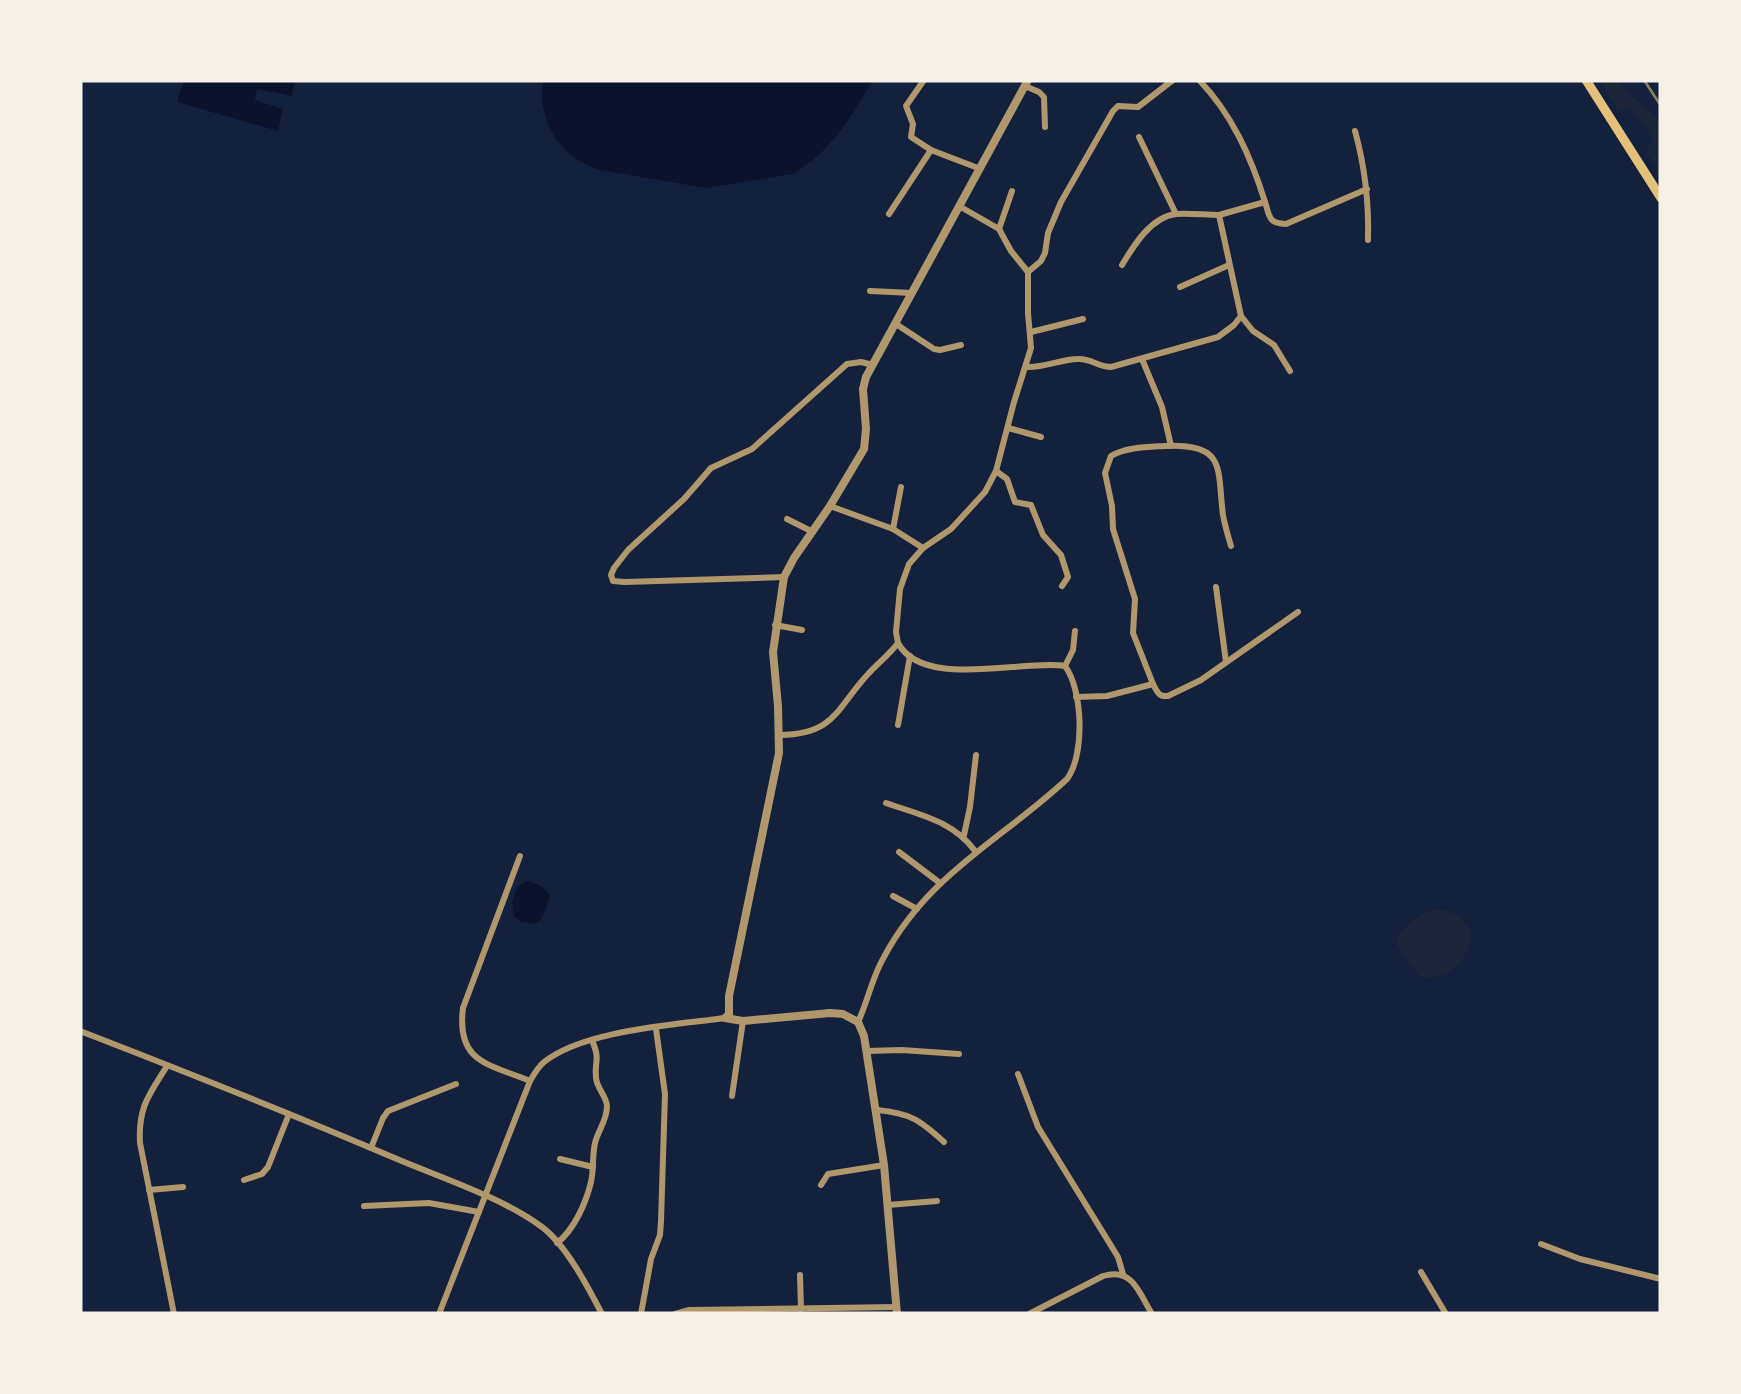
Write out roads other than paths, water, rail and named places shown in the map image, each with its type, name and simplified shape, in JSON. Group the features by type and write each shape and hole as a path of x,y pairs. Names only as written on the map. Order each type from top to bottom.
{"main road":[{"path":"1586,80 1661,198"}],"street":[{"path":"924,80 908,102 906,111 913,120 911,137 931,150 978,168"},
{"path":"1028,272 1041,261 1061,202 1113,110 1118,106 1138,107 1173,80"},
{"path":"1199,80 1244,144 1270,219 1276,224 1286,224 1367,189"},
{"path":"726,1018 777,770 780,736 773,652 784,577 864,449 866,377 1026,83 1044,97 1044,127"},
{"path":"1355,131 1367,189 1368,240"},
{"path":"1139,138 1176,214"},
{"path":"888,214 931,150"},
{"path":"1000,229 1012,191"},
{"path":"1122,265 1136,242 1168,216 1219,214 1265,202"},
{"path":"858,1022 885,954 917,909 940,883 1058,787 1072,772 1079,752 1076,696 1065,666 986,670 942,667 910,656 900,650 898,643 900,589 909,564 971,510 985,492 996,470 1032,348 1028,272 1000,229 959,206"},
{"path":"1219,214 1241,316 1253,331 1274,345 1290,370"},
{"path":"1180,288 1229,265"},
{"path":"870,292 912,293"},
{"path":"1026,367 1042,368 1077,358 1105,368 1218,337 1241,316"},
{"path":"1030,332 1083,319"},
{"path":"896,324 934,350 962,346"},
{"path":"1142,359 1162,407 1171,446"},
{"path":"784,577 625,582 613,581 611,576 639,537 711,468 752,449 847,364 873,365"},
{"path":"1008,428 1042,438"},
{"path":"1230,546 1217,464 1209,455 1198,449 1171,446 1116,452 1111,456 1105,474 1113,529 1135,599 1133,632 1158,693 1168,696 1201,680 1298,612"},
{"path":"996,470 1007,479 1015,502 1030,505 1043,536 1061,555 1068,577 1062,586"},
{"path":"894,529 900,487"},
{"path":"830,506 894,529 923,548"},
{"path":"787,520 812,532"},
{"path":"1216,587 1226,662"},
{"path":"775,624 802,630"},
{"path":"1065,666 1076,632"},
{"path":"780,736 810,732 830,722 898,643"},
{"path":"898,724 910,656"},
{"path":"1076,696 1108,696 1153,684"},
{"path":"964,835 976,756"},
{"path":"886,803 964,835 976,852"},
{"path":"899,852 940,883"},
{"path":"520,856 463,1008 461,1023 468,1050 476,1059 530,1081"},
{"path":"894,896 917,909"},
{"path":"439,1314 530,1081 556,1054 592,1040 726,1018 743,1021 830,1013 843,1014 858,1022 877,1110 897,1310 674,1314"},
{"path":"732,1096 743,1021"},
{"path":"641,1314 651,1259 660,1235 663,1184 665,1094 656,1028"},
{"path":"80,1031 485,1196 540,1226 557,1242 602,1314"},
{"path":"557,1242 570,1231 591,1182 595,1140 604,1126 607,1108 595,1076 599,1056 592,1040"},
{"path":"867,1051 959,1054"},
{"path":"168,1066 145,1102 139,1121 174,1314"},
{"path":"1018,1074 1038,1127 1118,1257 1123,1274 1132,1281 1152,1314"},
{"path":"371,1148 388,1112 456,1084"},
{"path":"877,1110 908,1114 922,1121 944,1142"},
{"path":"244,1180 262,1174 268,1167 290,1114"},
{"path":"560,1159 593,1167"},
{"path":"821,1185 828,1174 884,1165"},
{"path":"150,1190 184,1187"},
{"path":"888,1205 937,1200"},
{"path":"364,1206 429,1202 479,1212"},
{"path":"1541,1244 1580,1259 1661,1279"},
{"path":"1421,1272 1446,1314"},
{"path":"1029,1314 1104,1276 1123,1274"},
{"path":"800,1275 800,1310"}],"railway":[{"path":"1644,80 1661,106"}]}
